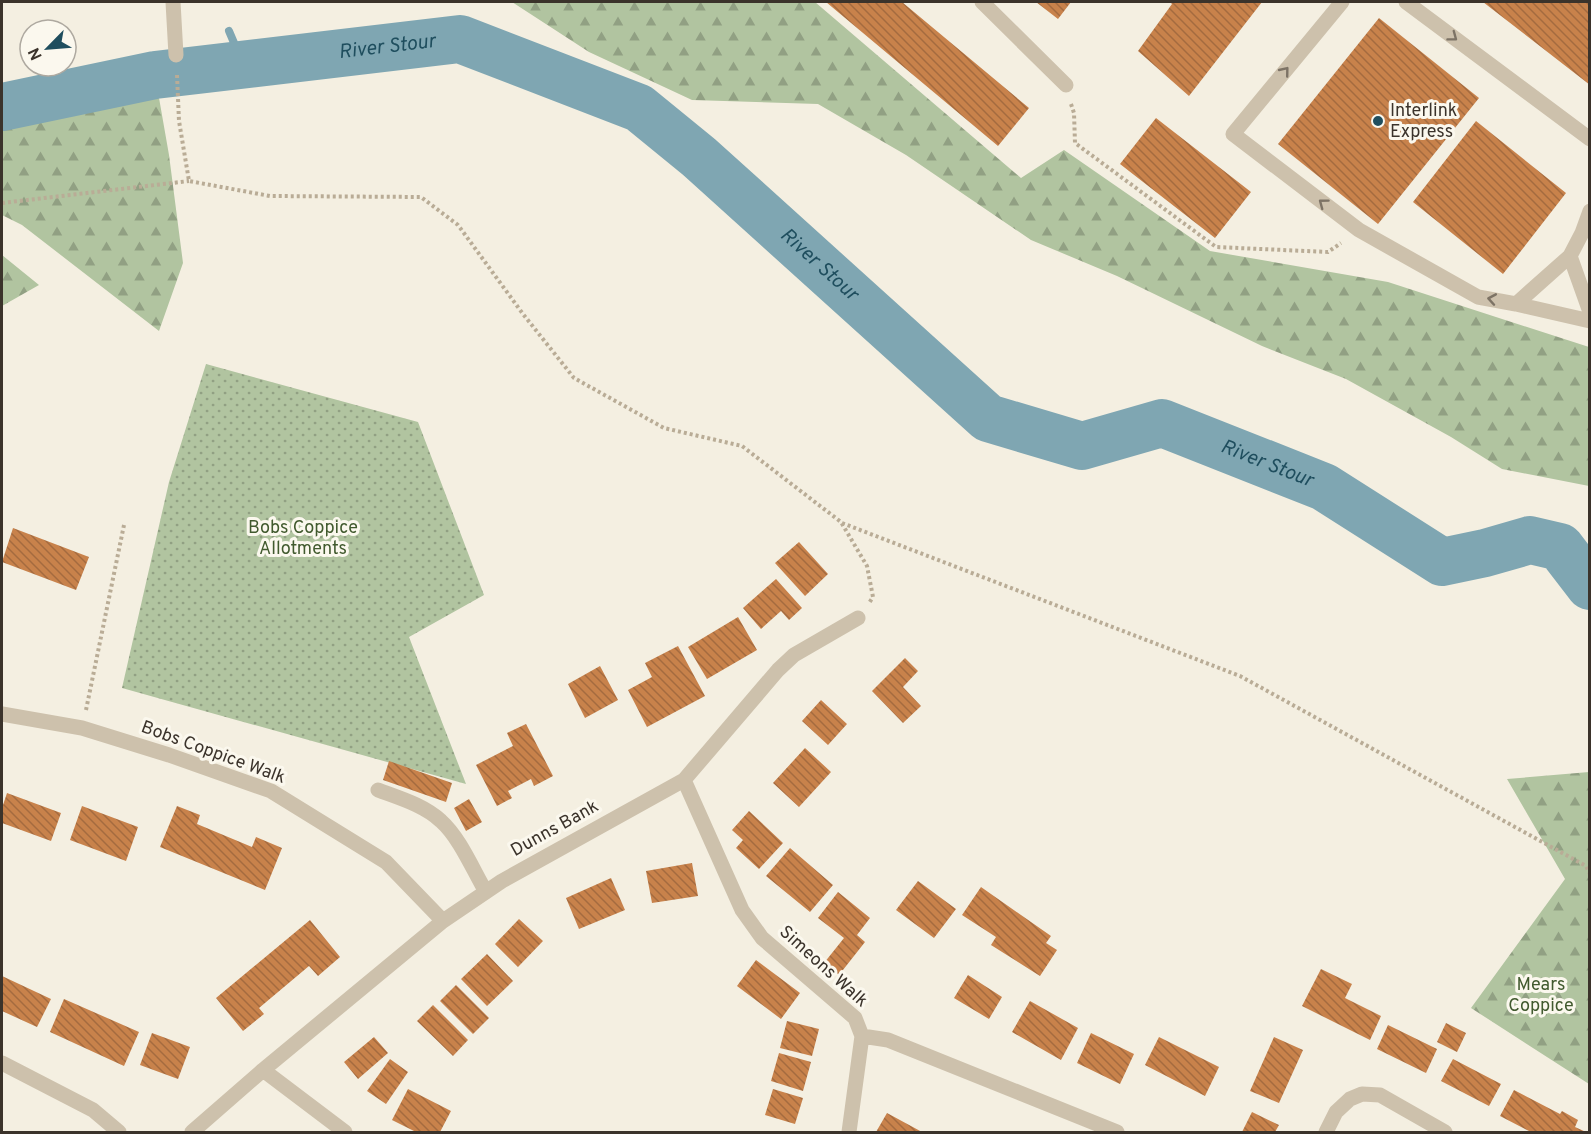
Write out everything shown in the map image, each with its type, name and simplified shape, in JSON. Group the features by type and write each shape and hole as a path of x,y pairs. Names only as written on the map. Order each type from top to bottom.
{"street":[{"path":"173,2 176,55"},
{"path":"982,2 1066,85"},
{"path":"1342,2 1233,135 1359,230 1478,297 1590,321"},
{"path":"1406,2 1590,139"},
{"path":"1516,304 1570,256 1590,211"},
{"path":"1570,256 1590,312"},
{"name":"Dunns Bank","path":"192,1132 443,921 502,881 684,780 777,670 794,655 858,618"},
{"name":"Bobs Coppice Walk","path":"2,714 82,728 169,755 271,791 386,862 443,921"},
{"name":"Simeons Walk","path":"684,780 742,910 762,938 855,1018 862,1036 888,1040 1118,1132"},
{"path":"378,790 417,806 441,821 459,845 486,892"},
{"path":"849,1132 862,1036"},
{"path":"2,1063 93,1110 119,1132"},
{"path":"263,1070 345,1132"},
{"path":"1326,1132 1336,1112 1350,1099 1362,1094 1380,1095 1445,1132"}],"path":[{"path":"176,55 179,121 189,181"},
{"path":"1066,85 1074,113 1075,143 1216,247 1328,252 1359,230"},
{"path":"2,203 189,181 270,196 421,197 458,225 523,314 574,378 664,428 742,446 841,522 1240,676 1586,866 1590,874"},
{"path":"841,522 867,566 873,597 858,618"},
{"path":"82,728 124,525"}],"green space":[{"path":"512,2 815,2 1021,178 1064,150 1210,251 1388,282 1589,347 1589,486 1502,469 1451,437 1346,379 1262,346 1117,276 1031,240 906,155 818,104 692,100 589,52"},
{"path":"155,75 169,155 183,263 159,331 22,225 2,215 2,107"},
{"path":"2,255 39,285 2,306"},
{"name":"Bobs Coppice Allotments","path":"206,364 418,422 484,595 409,637 466,784 122,688 169,482"},
{"name":"Mears Coppice","path":"1590,772 1589,1084 1471,1008 1565,879 1507,779"}],"building":[{"path":"826,2 902,2 1029,108 998,146"},
{"path":"1036,2 1071,2 1058,19"},
{"path":"1170,2 1262,2 1189,96 1138,51 1172,4"},
{"path":"1483,2 1586,2 1590,4 1590,85"},
{"name":"Interlink Express","path":"1379,18 1479,98 1378,224 1278,144"},
{"path":"1156,118 1251,192 1215,238 1120,164"},
{"path":"1476,121 1566,193 1503,274 1413,202"},
{"path":"13,528 89,557 76,590 2,562"},
{"path":"799,542 828,574 805,596 775,563"},
{"path":"776,579 802,608 789,620 781,611 761,629 743,608"},
{"path":"738,617 757,650 707,679 688,647"},
{"path":"678,646 705,696 647,727 628,690 652,677 645,663"},
{"path":"905,658 918,671 903,687 921,706 903,723 872,691"},
{"path":"600,666 618,700 585,718 568,684"},
{"path":"821,700 847,724 828,745 802,721"},
{"path":"526,724 553,776 534,786 531,779 508,791 512,798 497,806 476,765 513,746 507,733"},
{"path":"805,748 831,772 799,807 773,783"},
{"path":"389,761 452,783 446,802 383,780"},
{"path":"7,793 61,813 51,841 2,823 2,808"},
{"path":"469,799 482,822 466,831 454,808"},
{"path":"82,806 138,827 126,861 70,840"},
{"path":"177,806 200,815 197,824 252,847 256,837 282,848 265,890 160,847"},
{"path":"749,811 783,843 759,869 736,848 743,840 732,830"},
{"path":"790,848 833,885 810,912 766,876"},
{"path":"692,863 698,896 652,903 646,871"},
{"path":"611,878 625,910 579,929 566,898"},
{"path":"918,881 956,909 934,938 896,910"},
{"path":"981,887 1051,936 1046,943 1057,950 1040,976 991,945 996,937 962,915"},
{"path":"838,892 870,918 857,935 865,942 839,975 824,963 844,938 818,918"},
{"path":"519,919 543,941 518,967 495,944"},
{"path":"310,920 340,957 318,976 309,966 259,1008 264,1014 243,1031 216,998"},
{"path":"487,954 513,981 487,1006 461,979"},
{"path":"756,960 800,993 781,1019 737,986"},
{"path":"1321,969 1352,984 1345,998 1381,1016 1370,1040 1302,1006"},
{"path":"968,975 1002,997 989,1019 954,998"},
{"path":"2,976 51,999 37,1027 2,1011"},
{"path":"456,985 489,1018 473,1034 440,1001"},
{"path":"64,999 139,1032 124,1066 50,1032"},
{"path":"1030,1001 1078,1028 1061,1060 1012,1032"},
{"path":"433,1005 468,1040 453,1056 417,1021"},
{"path":"787,1021 819,1029 812,1056 780,1048"},
{"path":"1446,1023 1466,1033 1457,1052 1437,1042"},
{"path":"1388,1025 1437,1049 1426,1073 1377,1049"},
{"path":"152,1033 190,1047 178,1079 140,1065"},
{"path":"1091,1033 1134,1054 1120,1084 1077,1063"},
{"path":"374,1037 388,1053 358,1079 344,1062"},
{"path":"1159,1037 1219,1067 1205,1096 1145,1065"},
{"path":"1274,1037 1303,1050 1279,1103 1250,1091"},
{"path":"779,1053 811,1062 803,1091 771,1081"},
{"path":"390,1059 408,1072 386,1104 367,1091"},
{"path":"1453,1059 1501,1084 1489,1106 1441,1081"},
{"path":"408,1089 451,1111 440,1132 416,1132 392,1120"},
{"path":"773,1089 803,1098 795,1124 765,1115"},
{"path":"1514,1090 1560,1114 1562,1111 1578,1120 1575,1127 1586,1132 1531,1132 1500,1116"},
{"path":"1252,1112 1279,1125 1275,1132 1242,1132"},
{"path":"887,1113 922,1132 876,1132"}],"waterway":[{"path":"229,31 243,64"},
{"name":"River Stour","path":"2,107 155,75 460,39 639,108 699,157 988,418 1082,446 1162,423 1324,487 1442,562 1530,540 1560,547 1590,586"}],"place":[{"name":"Interlink Express","path":"1378,121"}]}
